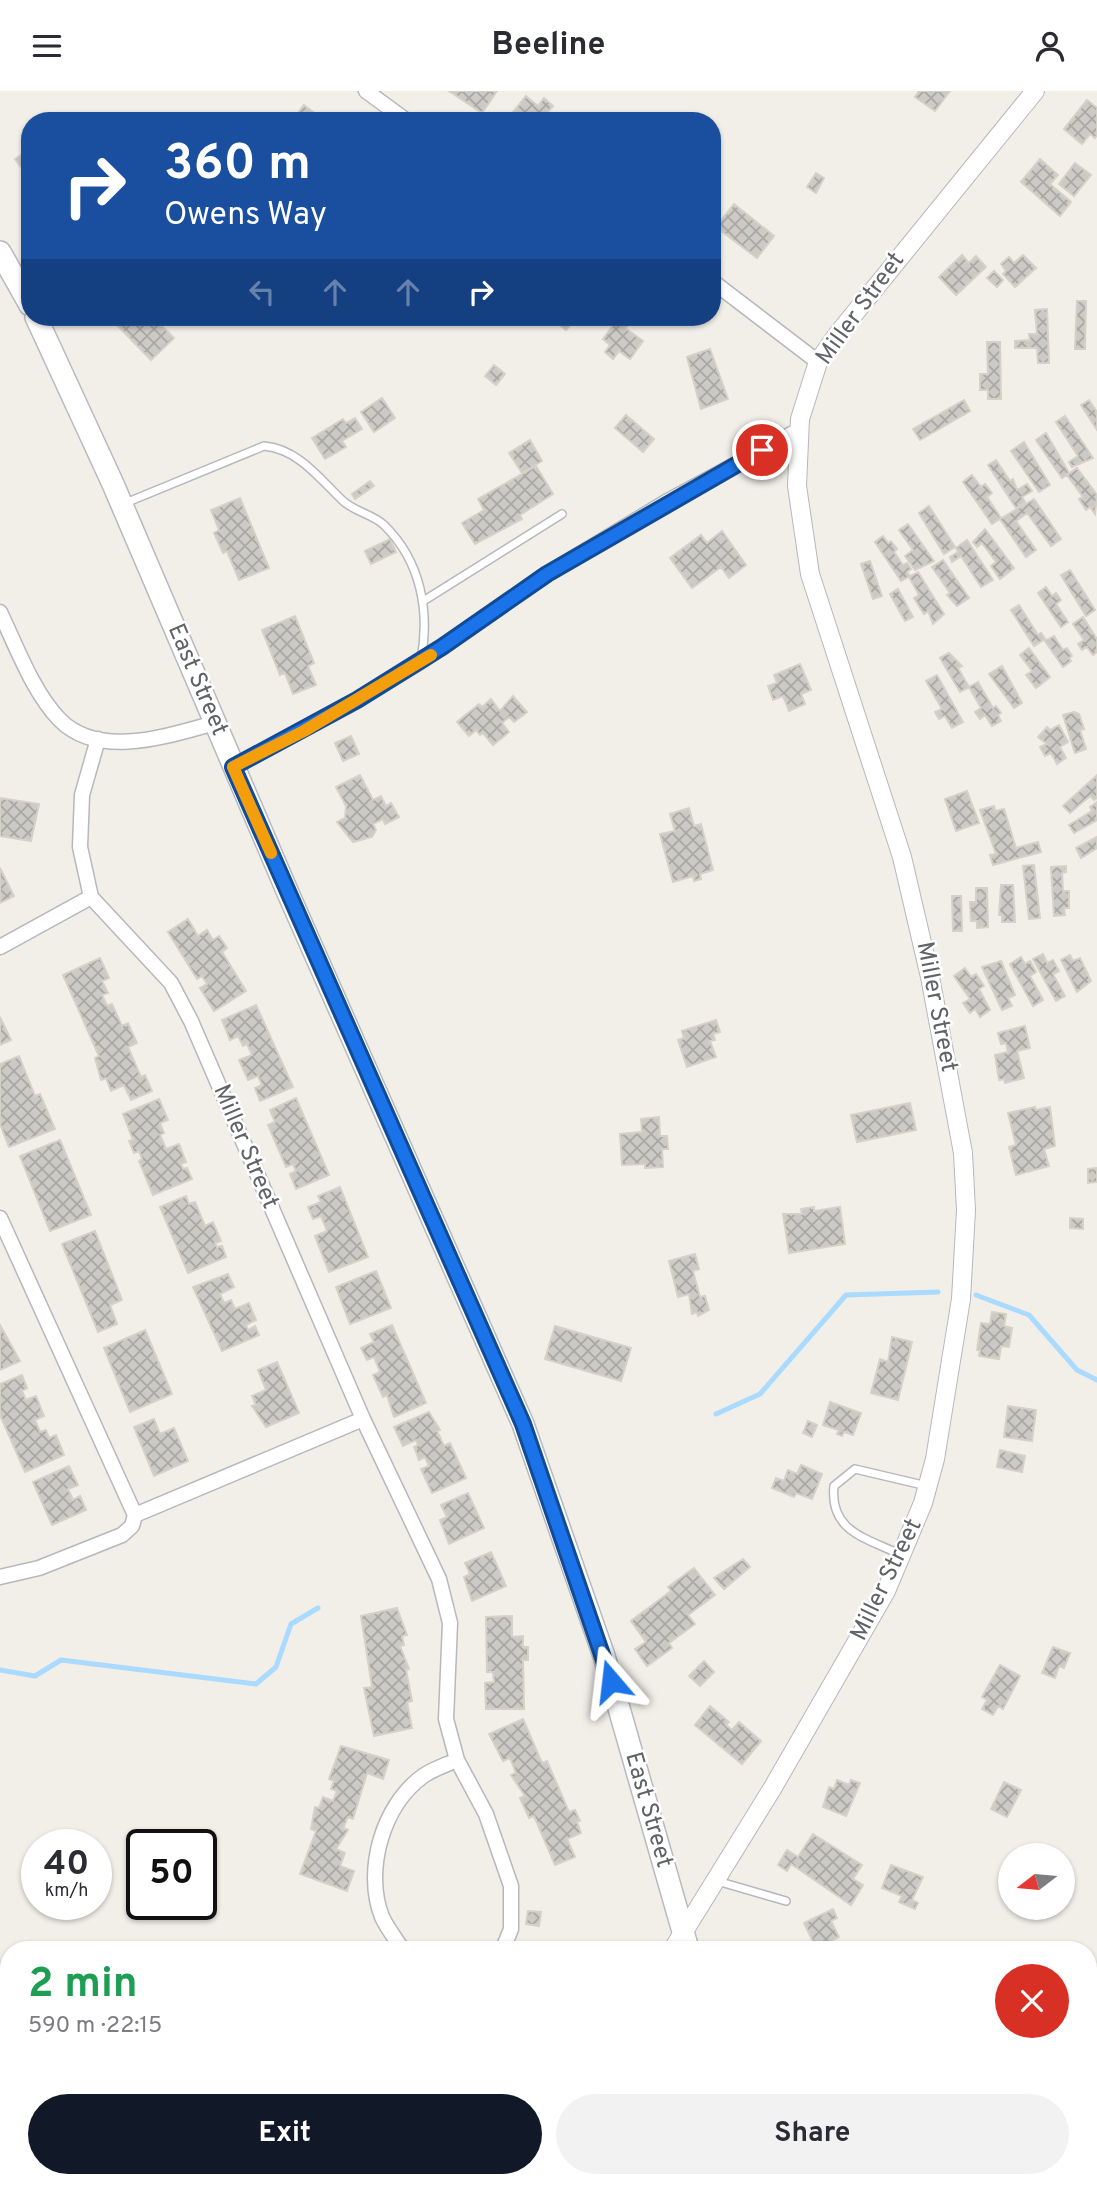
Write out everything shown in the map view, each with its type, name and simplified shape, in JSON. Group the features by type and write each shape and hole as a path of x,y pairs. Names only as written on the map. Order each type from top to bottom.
{"main road":[{"path":"0,252 21,289"},
{"name":"East Street","path":"40,326 122,504 233,767 523,1424 604,1656 681,1941"}],"street":[{"path":"366,91 395,112"},
{"name":"Miller Street","path":"684,1941 887,1591 928,1487 961,1299 966,1210 963,1153 914,901 810,574 797,486 799,429 818,362 862,300 1035,91"},
{"path":"721,288 818,362"},
{"path":"233,767 304,731 420,662 547,574 666,502 799,429"},
{"path":"0,612 32,679 60,720 75,731 98,739 150,739 215,723"},
{"path":"0,947 91,897 80,847 82,795 98,739"},
{"name":"Miller Street","path":"91,897 171,983 191,1021 363,1419 439,1579 450,1623 446,1720 457,1760 486,1814 512,1887 511,1929 506,1941"},
{"path":"0,1218 135,1515 132,1527 122,1535 39,1568 0,1577"},
{"path":"135,1515 363,1419"},
{"path":"397,1941 382,1918 375,1882 379,1844 397,1803 423,1776 457,1760"}],"lane":[{"path":"122,504 264,446 282,448 309,467 345,504 382,523 402,546 425,600 426,630 420,662"},
{"path":"425,600 562,514"},
{"path":"902,1555 844,1525 836,1515 832,1503 834,1486 855,1469 928,1487"},
{"path":"717,1881 786,1902"}],"building":[{"path":"449,91 497,91 480,112"},
{"path":"919,91 950,91 935,111 915,97"},
{"path":"526,96 538,106 544,98 553,106 548,112 513,112"},
{"path":"1087,100 1097,108 1097,135 1095,138 1090,134 1082,144 1064,129"},
{"path":"304,105 313,112 299,112"},
{"path":"21,155 21,167 15,159"},
{"path":"1040,159 1058,175 1050,184 1071,202 1060,216 1021,182"},
{"path":"1075,163 1091,175 1074,196 1059,184"},
{"path":"816,173 824,178 816,193 807,187"},
{"path":"734,204 774,236 757,258 721,231 721,221"},
{"path":"962,255 969,263 976,256 986,267 956,295 939,277"},
{"path":"1023,255 1036,268 1015,287 1003,274 1006,271 1001,264 1009,257 1014,263"},
{"path":"994,271 1003,280 997,287 987,278"},
{"path":"1077,301 1086,301 1085,349 1075,349"},
{"path":"1047,309 1049,363 1038,363 1037,348 1015,348 1015,341 1030,340 1029,334 1037,334 1035,310"},
{"path":"118,326 162,326 174,338 151,360"},
{"path":"612,326 627,326 625,328 643,341 630,359 619,351 613,359 605,352 610,345 603,339"},
{"path":"987,342 1000,342 1001,399 988,399 988,390 980,390 980,374 988,374"},
{"path":"710,349 728,399 701,409 687,357"},
{"path":"494,365 505,374 496,385 485,376"},
{"path":"382,398 395,418 374,432 361,412"},
{"path":"964,400 970,411 920,440 913,429"},
{"path":"1089,400 1097,412 1097,430 1081,405"},
{"path":"626,415 654,439 643,452 615,428"},
{"path":"1065,416 1093,458 1072,467 1069,462 1078,456 1056,422"},
{"path":"355,418 362,429 342,441 346,447 325,459 312,438 343,419 346,423"},
{"path":"1046,433 1069,473 1062,478 1036,440"},
{"path":"530,440 542,461 522,473 509,453"},
{"path":"1024,442 1050,485 1039,492 1011,451"},
{"path":"996,460 1010,481 1013,479 1017,490 1027,484 1032,491 1022,497 1025,502 1016,508 988,465"},
{"path":"536,466 553,494 520,515 522,519 475,544 462,523 484,510 478,499"},
{"path":"1077,468 1097,495 1095,514 1090,507 1086,510 1079,499 1083,497 1067,475"},
{"path":"972,475 981,487 985,484 992,493 987,497 1001,518 992,524 963,482"},
{"path":"370,481 374,486 355,499 352,494"},
{"path":"240,498 269,568 239,580 227,551 223,553 214,533 219,530 211,510"},
{"path":"1034,499 1061,539 1051,546 1027,513 1016,521 1036,550 1026,557 1000,519"},
{"path":"929,506 955,547 944,554 919,513"},
{"path":"908,524 934,561 915,570 905,556 913,550 899,530"},
{"path":"985,529 1014,568 1000,579 991,566 996,562 982,543 977,547 973,542"},
{"path":"722,531 746,565 729,578 721,567 692,588 670,558 701,535 707,543"},
{"path":"883,536 897,549 894,552 903,565 907,563 911,569 907,572 910,576 901,581 875,542"},
{"path":"390,539 396,552 371,564 365,551"},
{"path":"967,540 993,580 981,587 961,556 952,562 950,557 958,552 956,548"},
{"path":"943,560 969,598 957,606 947,595 950,593 932,567"},
{"path":"870,561 882,596 873,599 861,564"},
{"path":"1070,570 1095,610 1086,616 1061,575"},
{"path":"918,572 944,614 933,624 928,611 924,614 914,598 919,595 909,577"},
{"path":"1046,587 1052,596 1056,593 1061,600 1056,604 1068,622 1061,627 1038,593"},
{"path":"898,589 913,617 905,621 890,594"},
{"path":"1019,605 1038,635 1041,633 1045,639 1034,646 1011,610"},
{"path":"295,616 314,663 308,666 316,685 293,694 285,673 280,675 262,630"},
{"path":"1083,617 1097,639 1097,652 1093,655 1087,647 1082,650 1078,644 1084,640 1073,624"},
{"path":"1054,636 1063,650 1067,648 1072,656 1069,658 1071,661 1063,667 1045,641"},
{"path":"1029,648 1050,677 1036,688 1026,675 1032,671 1020,655"},
{"path":"949,653 962,666 958,668 969,687 960,692 940,658"},
{"path":"800,664 811,690 801,694 805,704 789,711 783,696 773,700 768,686 777,683 774,675"},
{"path":"1002,666 1022,703 1014,708 989,674"},
{"path":"937,675 963,722 952,728 945,716 939,719 935,712 942,709 926,681"},
{"path":"978,682 993,708 996,706 1001,713 998,715 1001,721 992,726 985,715 980,719 975,712 981,708 969,687"},
{"path":"513,696 527,712 514,722 509,717 502,723 509,732 493,745 483,733 480,735 476,730 469,736 457,722 479,704 482,707 491,699 500,711"},
{"path":"1074,712 1079,714 1084,729 1080,730 1086,749 1075,753 1063,715"},
{"path":"1059,725 1068,742 1060,747 1066,758 1057,764 1051,753 1045,756 1040,747 1047,744 1038,737 1047,727 1050,730"},
{"path":"351,736 359,754 343,761 335,743"},
{"path":"360,775 373,800 381,796 386,806 391,803 399,817 385,824 383,819 373,824 376,830 372,837 353,842 337,822 345,818 346,806 336,787"},
{"path":"1097,775 1097,798 1094,800 1090,796 1070,813 1063,806"},
{"path":"967,791 979,823 956,831 945,799"},
{"path":"0,798 39,804 31,841 0,836"},
{"path":"1097,802 1097,820 1074,833 1069,825 1092,811 1090,807"},
{"path":"994,806 995,811 1004,809 1016,848 1038,842 1041,852 993,865 990,855 996,854 980,810"},
{"path":"689,808 694,826 701,824 713,870 700,874 701,879 694,881 693,876 673,882 660,834 675,831 670,814"},
{"path":"1097,837 1097,848 1081,858 1076,848"},
{"path":"1034,865 1040,918 1029,919 1023,866"},
{"path":"1066,866 1066,872 1062,873 1063,891 1069,891 1069,908 1064,908 1065,915 1054,916 1051,867"},
{"path":"0,868 14,896 0,903"},
{"path":"1001,885 1013,885 1015,922 1002,922 1002,915 999,915"},
{"path":"976,888 987,888 988,927 977,928 977,921 971,921 970,902 976,902"},
{"path":"952,896 961,896 962,931 953,931"},
{"path":"188,919 198,936 207,930 213,940 219,936 227,948 222,952 246,991 214,1011 200,988 207,984 202,976 197,979 168,932"},
{"path":"1043,954 1047,963 1053,960 1059,971 1053,974 1065,996 1056,1001 1033,959"},
{"path":"1070,955 1073,961 1080,958 1091,981 1077,992 1061,960"},
{"path":"1021,957 1025,964 1030,961 1036,972 1030,976 1043,1000 1033,1006 1010,964"},
{"path":"100,958 109,978 102,981 108,993 102,995 107,1006 112,1004 122,1026 128,1023 137,1043 128,1047 141,1077 145,1075 152,1091 131,1100 124,1085 111,1091 106,1078 101,1080 95,1058 99,1056 63,975"},
{"path":"1001,961 1015,995 1008,998 1012,1006 1002,1010 982,967"},
{"path":"965,968 971,977 976,974 984,986 979,989 990,1010 980,1017 975,1009 970,1013 963,1003 970,999 954,976"},
{"path":"256,1005 293,1087 260,1101 255,1088 262,1085 258,1076 248,1080 239,1060 252,1055 247,1044 243,1046 238,1036 230,1040 222,1020"},
{"path":"0,1017 11,1040 0,1045"},
{"path":"716,1020 720,1032 713,1034 715,1040 710,1041 716,1057 687,1067 678,1040 684,1038 682,1031"},
{"path":"1025,1026 1030,1048 1017,1051 1024,1078 1005,1083 1004,1079 999,1080 995,1055 1008,1052 1006,1043 1001,1044 998,1033"},
{"path":"19,1056 35,1096 40,1094 55,1129 9,1147 0,1124 0,1064"},
{"path":"296,1098 329,1175 296,1189 290,1174 296,1171 293,1164 286,1167 268,1125 275,1122 270,1110"},
{"path":"159,1099 168,1120 160,1123 164,1133 160,1135 166,1149 179,1144 186,1162 181,1164 183,1169 187,1168 192,1179 153,1195 139,1161 142,1159 139,1151 134,1153 129,1141 133,1140 123,1114"},
{"path":"910,1103 916,1130 857,1142 851,1115"},
{"path":"1035,1107 1036,1110 1050,1107 1055,1146 1044,1149 1049,1166 1016,1175 1009,1147 1016,1145 1008,1113"},
{"path":"659,1117 660,1136 667,1136 668,1149 662,1149 663,1167 645,1168 645,1164 622,1165 620,1134 642,1132 641,1119"},
{"path":"60,1140 91,1215 50,1231 20,1156"},
{"path":"1097,1168 1097,1182 1088,1183 1088,1169"},
{"path":"340,1187 368,1257 329,1272 315,1236 327,1231 321,1216 313,1219 308,1207 321,1202 318,1196"},
{"path":"186,1196 189,1204 195,1202 205,1226 213,1222 221,1241 215,1243 217,1247 222,1246 226,1257 188,1273 160,1207"},
{"path":"814,1207 814,1211 840,1207 845,1244 789,1253 783,1214 802,1214 801,1209"},
{"path":"1070,1218 1083,1219 1083,1229 1070,1228"},
{"path":"95,1231 122,1300 110,1305 117,1324 98,1332 62,1244"},
{"path":"695,1254 699,1269 693,1271 700,1297 705,1296 709,1310 698,1316 697,1312 692,1314 689,1294 678,1297 669,1261"},
{"path":"376,1271 391,1308 350,1324 336,1287"},
{"path":"228,1274 234,1287 220,1294 224,1303 231,1300 235,1309 249,1303 256,1320 246,1325 248,1330 255,1326 259,1335 222,1351 193,1287"},
{"path":"992,1312 1006,1314 1004,1326 1012,1328 1009,1347 1001,1346 999,1359 979,1356 980,1350 977,1350 981,1323 990,1324"},
{"path":"0,1325 20,1361 0,1370"},
{"path":"392,1325 426,1403 394,1417 387,1395 383,1397 373,1375 380,1372 374,1357 367,1360 361,1348 374,1342 370,1334"},
{"path":"555,1326 631,1348 621,1381 545,1359"},
{"path":"145,1330 172,1394 130,1412 104,1348"},
{"path":"892,1337 912,1342 898,1400 871,1393 880,1359 888,1362"},
{"path":"277,1362 299,1413 266,1427 252,1406 256,1405 252,1396 266,1390 258,1370"},
{"path":"22,1375 27,1388 22,1391 26,1400 36,1396 44,1416 35,1420 40,1432 46,1430 49,1438 56,1435 64,1455 25,1472 0,1415 0,1384"},
{"path":"830,1402 861,1413 853,1435 844,1432 842,1436 837,1434 839,1430 823,1425"},
{"path":"1008,1406 1036,1410 1032,1441 1004,1437"},
{"path":"429,1412 440,1430 437,1431 444,1446 450,1443 466,1478 432,1493 421,1469 429,1466 425,1457 419,1460 414,1447 418,1445 416,1440 403,1446 394,1427"},
{"path":"154,1419 160,1434 174,1428 188,1461 154,1476 134,1427"},
{"path":"808,1421 817,1425 812,1437 803,1433"},
{"path":"1000,1450 1025,1456 1022,1472 997,1467"},
{"path":"801,1465 822,1474 812,1499 796,1493 794,1497 772,1488 776,1478 784,1481 788,1470 797,1474"},
{"path":"69,1466 78,1485 68,1489 73,1500 80,1496 86,1510 52,1525 33,1482"},
{"path":"468,1493 484,1528 449,1544 440,1520 447,1517 441,1505"},
{"path":"491,1552 506,1586 472,1601 464,1577 470,1574 465,1563"},
{"path":"743,1559 750,1567 724,1589 714,1578"},
{"path":"694,1568 715,1595 688,1615 695,1624 669,1643 672,1648 647,1666 635,1649 646,1642 631,1621 671,1591 668,1587"},
{"path":"397,1608 407,1635 402,1636 404,1645 400,1646 409,1669 406,1670 412,1701 407,1702 412,1728 374,1736 364,1688 372,1687 361,1616"},
{"path":"512,1616 512,1637 523,1636 523,1647 528,1647 528,1660 523,1660 524,1709 486,1709 485,1683 494,1682 493,1672 487,1672 486,1617"},
{"path":"1053,1647 1070,1653 1064,1668 1059,1666 1055,1678 1042,1673"},
{"path":"704,1661 714,1672 700,1686 689,1676"},
{"path":"1000,1665 1020,1676 1003,1709 998,1706 993,1715 982,1709 987,1700 982,1697"},
{"path":"710,1706 729,1722 726,1725 732,1730 739,1722 761,1741 742,1764 695,1725"},
{"path":"523,1719 542,1763 547,1761 569,1812 575,1810 580,1821 577,1822 581,1833 567,1839 575,1857 555,1865 534,1816 529,1818 520,1798 525,1796 511,1775 516,1773 510,1758 503,1761 489,1734"},
{"path":"341,1746 389,1760 383,1779 367,1773 353,1819 348,1817 343,1828 348,1830 336,1849 345,1853 340,1866 354,1871 347,1891 300,1874 316,1831 311,1829 315,1807 319,1808 323,1797 333,1801 337,1791 331,1789 334,1781 329,1779"},
{"path":"837,1780 849,1785 851,1780 860,1783 846,1816 823,1807 829,1787 834,1789"},
{"path":"1004,1782 1021,1790 1007,1817 991,1809"},
{"path":"813,1834 862,1865 853,1879 863,1885 851,1905 791,1864 787,1871 778,1865 787,1850 798,1857"},
{"path":"891,1865 923,1877 912,1900 918,1903 915,1909 899,1902 902,1896 882,1888"},
{"path":"833,1909 837,1918 831,1921 839,1937 833,1941 813,1941 804,1923"},
{"path":"528,1911 541,1912 539,1926 526,1924"}],"waterway":[{"path":"716,1414 760,1394 846,1295 938,1292"},
{"path":"976,1295 1029,1315 1077,1370 1097,1380"},
{"path":"0,1670 35,1676 61,1660 256,1684 276,1667 291,1624 318,1608"}],"slow traffic":[{"path":"271,853 233,767 304,731 431,655"}],"route":[{"path":"611,1681 573,1563 523,1424 233,767 357,700 420,662 547,574 609,539 666,502 762,450"}]}
